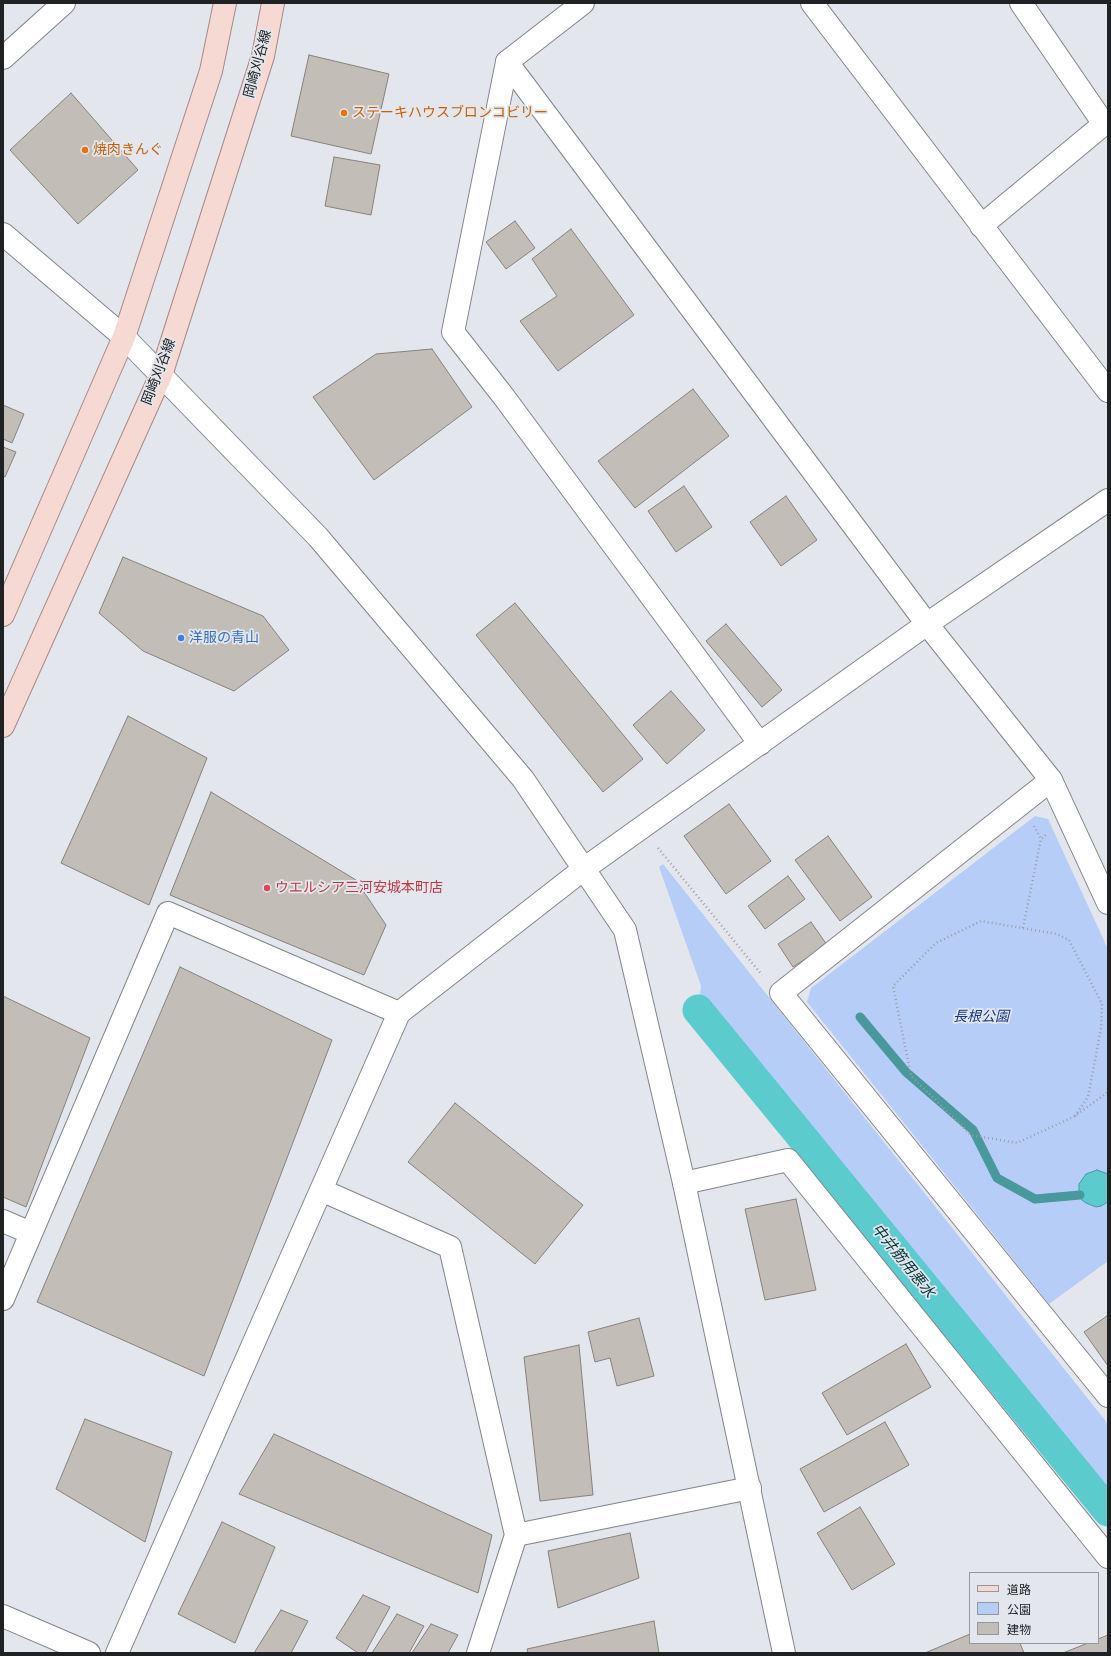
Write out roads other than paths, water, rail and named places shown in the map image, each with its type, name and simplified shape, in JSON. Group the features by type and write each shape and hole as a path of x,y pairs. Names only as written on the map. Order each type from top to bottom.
{"main road":[{"path":"3,615 124,338 211,71 225,3"},
{"name":"岡崎刈谷線","path":"3,726 161,375 263,56 273,3"}],"street":[{"path":"3,58 64,3"},
{"path":"583,3 507,62 453,332 504,397 760,744"},
{"path":"812,3 1108,391"},
{"path":"981,226 1104,124 1021,3"},
{"path":"507,62 927,624 1050,780 1068,815 1108,903"},
{"path":"3,234 124,338 318,537 523,779 585,868 625,930 684,1183 784,1653"},
{"path":"117,1653 399,1013 585,868 927,624 1108,500"},
{"path":"1050,780 781,993 1108,1396"},
{"path":"3,1299 168,913 399,1013"},
{"path":"684,1183 788,1160 1108,1557"},
{"path":"321,1190 450,1248 516,1535 478,1653"},
{"path":"3,1221 31,1233"},
{"path":"516,1535 750,1488"},
{"path":"3,1616 89,1653"}],"waterway":[{"name":"中井筋用悪水","path":"698,1010 1108,1511"},
{"path":"860,1017 906,1072 973,1130 997,1178 1035,1199 1080,1195"}],"place":[{"name":"ステーキハウスブロンコビリー","path":"344,113"},
{"name":"焼肉きんぐ","path":"85,150"},
{"name":"洋服の青山","path":"181,638"},
{"name":"ウエルシア三河安城本町店","path":"267,888"}],"park label":[{"name":"長根公園","path":"981,1017"}]}
